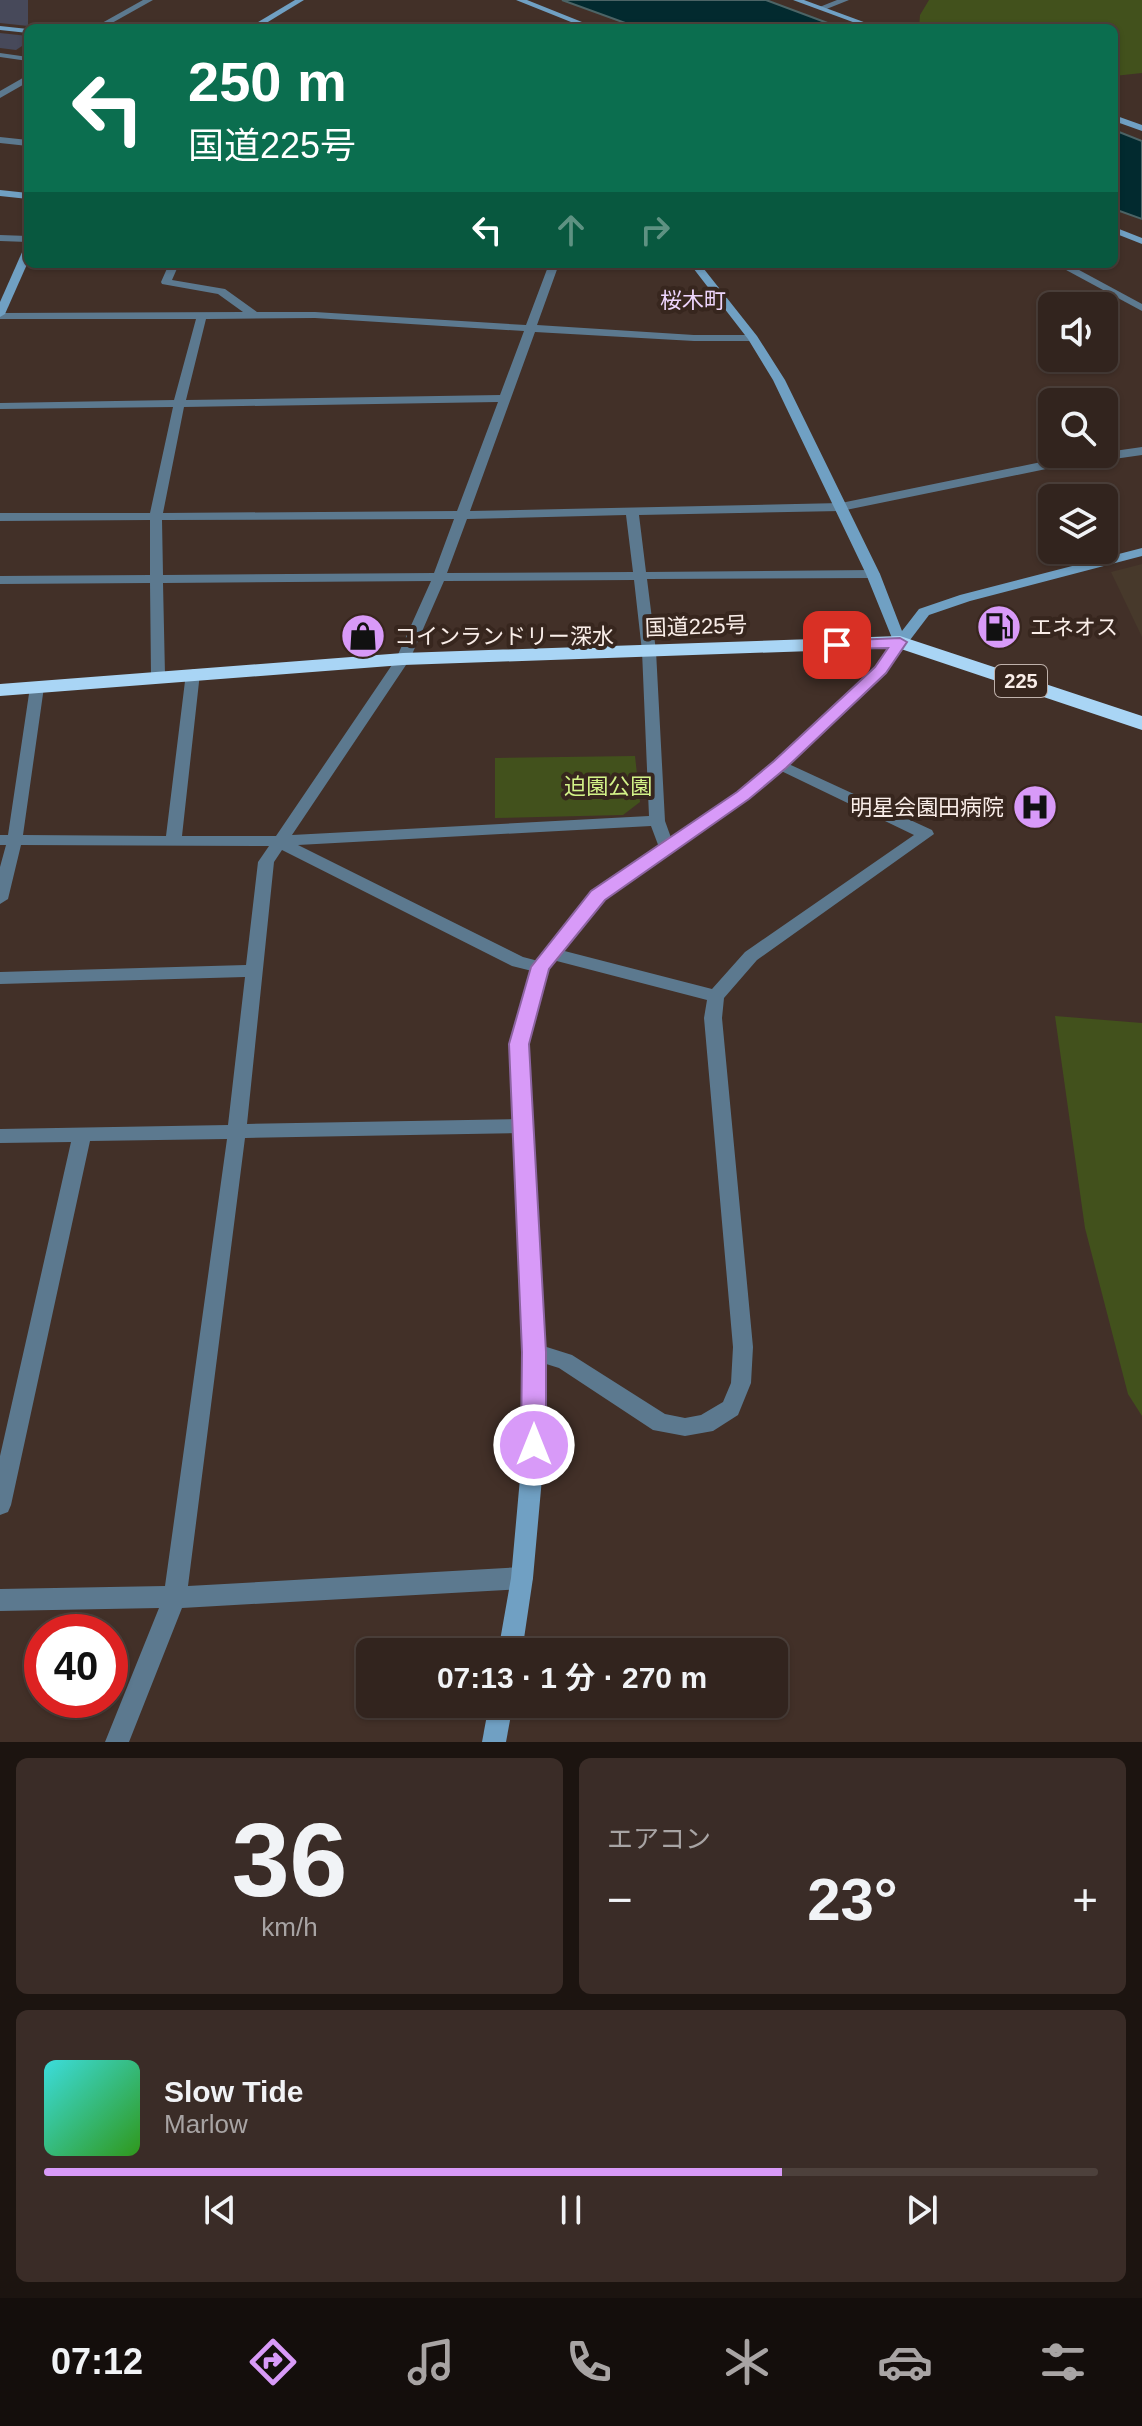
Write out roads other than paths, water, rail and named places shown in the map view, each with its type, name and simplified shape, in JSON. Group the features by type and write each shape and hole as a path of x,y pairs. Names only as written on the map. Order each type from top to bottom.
{"highway":[{"name":"国道225号","path":"0,690 158,675 403,659 900,642 1142,723"}],"street":[{"path":"104,24 149,0"},
{"path":"259,24 300,0"},
{"path":"520,0 583,24"},
{"path":"797,0 865,24"},
{"path":"821,8 845,0"},
{"path":"0,28 24,31"},
{"path":"0,55 24,58"},
{"path":"0,95 24,80"},
{"path":"1118,119 1142,128"},
{"path":"0,140 24,143"},
{"path":"0,193 24,196"},
{"path":"1118,232 1142,241"},
{"path":"0,238 24,239"},
{"path":"24,259 0,315 253,314 694,338 753,338"},
{"path":"172,268 166,282 221,291 253,314"},
{"path":"117,1742 175,1597 237,1131 266,862 277,841 403,659 440,575 553,268"},
{"path":"698,268 753,338 779,380 873,574 900,642"},
{"path":"1067,268 1142,308"},
{"path":"158,675 156,516 179,404 202,315"},
{"path":"0,406 503,398"},
{"path":"0,517 632,513 841,507 1051,464 1142,451"},
{"path":"632,513 649,651 657,821 666,846"},
{"path":"512,1638 522,1578 534,1445 534,1352 519,1044 545,960 598,896 666,846 730,805 780,765 880,670 924,612 965,598 1142,552"},
{"path":"0,580 641,573 873,574"},
{"path":"174,838 193,673"},
{"path":"0,899 37,687"},
{"path":"534,1352 565,1361 661,1423 685,1427 705,1424 731,1408 741,1383 743,1347 713,1018 716,996 751,956 926,834 780,765"},
{"path":"8,840 174,838 277,841 657,821"},
{"path":"277,841 518,962 545,960 716,996"},
{"path":"0,978 255,971"},
{"path":"0,1136 522,1126"},
{"path":"0,1505 82,1134"},
{"path":"0,1600 175,1597 522,1578"},
{"path":"494,1742 498,1718"}],"water":[{"path":"562,0 766,0 830,24 628,24"},
{"path":"1118,132 1142,141 1142,219 1118,210"}],"place":[{"name":"エネオス","path":"999,627"},
{"name":"コインランドリー深水","path":"363,636"},
{"name":"明星会園田病院","path":"1035,807"}],"district":[{"name":"桜木町","path":"693,300"}],"park label":[{"name":"迫園公園","path":"608,786"}]}
